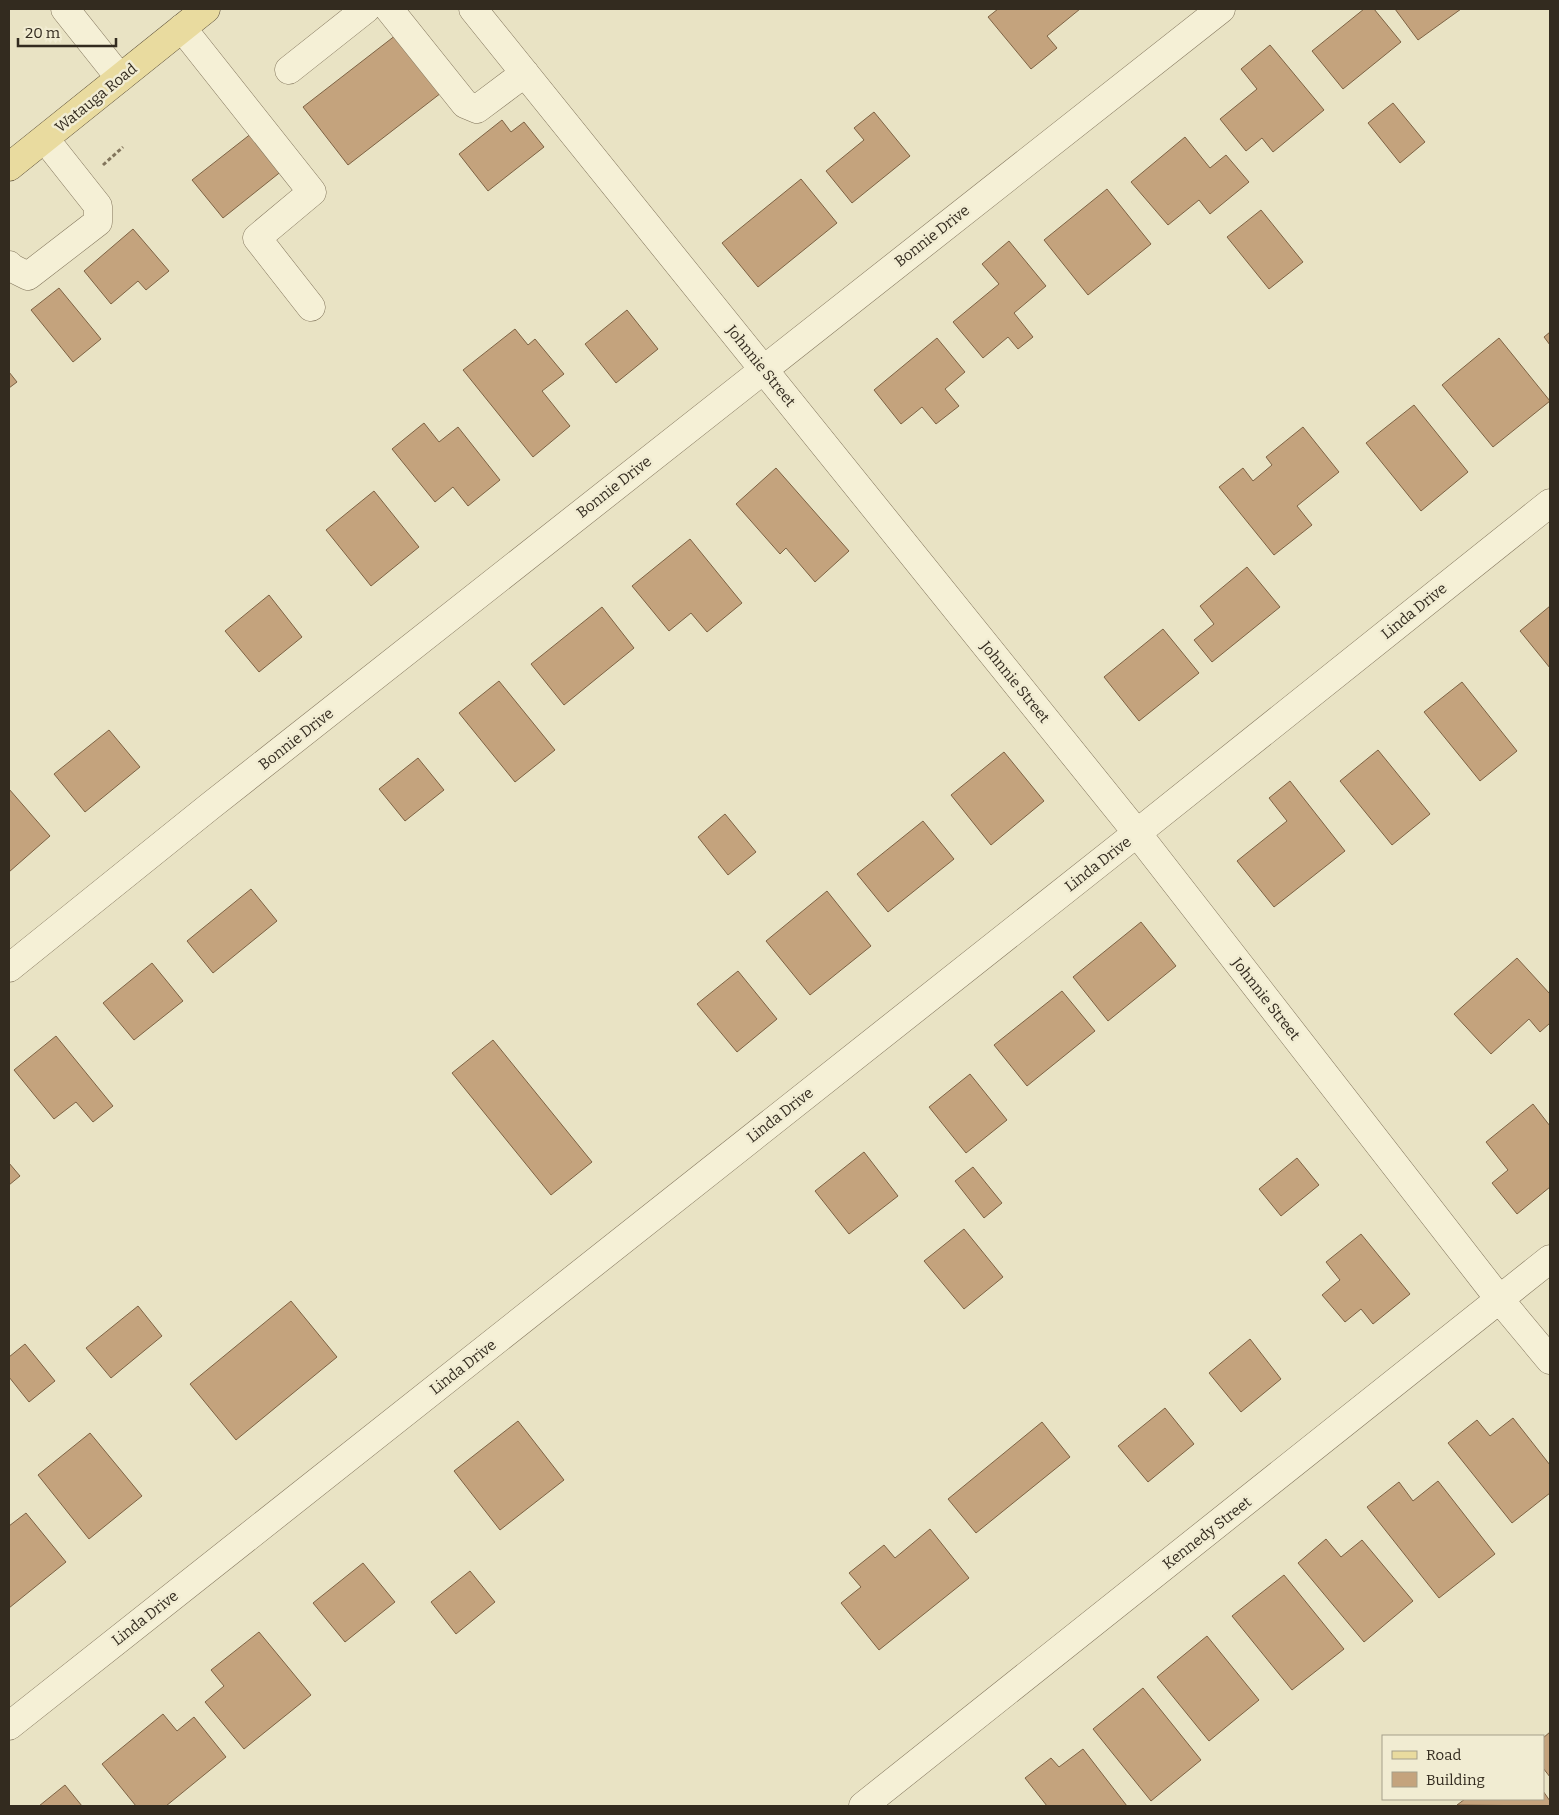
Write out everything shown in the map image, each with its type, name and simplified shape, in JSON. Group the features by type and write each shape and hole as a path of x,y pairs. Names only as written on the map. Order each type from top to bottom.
{"main road":[{"name":"Watauga Road","path":"9,167 206,9"}],"street":[{"path":"65,9 120,78"},
{"path":"289,70 366,9"},
{"path":"389,9 465,104 477,109 525,73"},
{"name":"Johnnie Street","path":"473,9 1137,833 1500,1300 1550,1360"},
{"name":"Bonnie Drive","path":"9,968 225,795 1220,9"},
{"path":"182,28 312,192 257,238 311,307"},
{"path":"9,265 28,276 98,222 98,206 44,139"},
{"name":"Linda Drive","path":"9,1726 1137,833 1550,503"},
{"name":"Kennedy Street","path":"862,1806 1550,1259"}],"path":[{"path":"97,169 123,147"}],"building":[{"path":"998,9 1080,9 1047,36 1057,48 1031,69 988,17"},
{"path":"1364,9 1374,9 1401,42 1343,89 1312,51"},
{"path":"1395,9 1461,9 1418,40"},
{"path":"396,35 441,93 348,165 303,107"},
{"path":"1270,45 1324,110 1273,152 1262,138 1246,151 1220,119 1257,89 1241,69"},
{"path":"1393,103 1425,142 1400,163 1368,123"},
{"path":"874,112 910,156 852,203 826,171 864,140 854,128"},
{"path":"502,120 511,132 524,122 544,147 488,191 459,154"},
{"path":"252,133 283,170 223,218 192,180"},
{"path":"1185,137 1210,168 1226,155 1249,182 1210,214 1199,200 1168,225 1131,182"},
{"path":"801,179 837,223 758,287 722,243"},
{"path":"1107,189 1151,244 1088,295 1044,240"},
{"path":"1261,210 1303,262 1269,289 1227,237"},
{"path":"133,229 169,271 146,290 138,281 111,304 84,271"},
{"path":"1009,241 1046,286 1014,313 1033,337 1018,349 1008,337 983,358 953,322 999,284 982,264"},
{"path":"59,288 101,339 73,362 31,310"},
{"path":"627,310 658,349 616,383 585,344"},
{"path":"515,329 528,345 535,339 564,374 542,391 570,426 533,457 463,370"},
{"path":"1550,332 1550,345 1544,337"},
{"path":"937,338 965,372 945,389 959,406 936,424 922,407 901,424 874,390"},
{"path":"1499,338 1550,401 1493,447 1442,385"},
{"path":"9,372 17,382 9,388"},
{"path":"1414,405 1468,472 1421,511 1366,443"},
{"path":"424,423 439,442 458,427 500,480 468,506 453,487 435,502 392,449"},
{"path":"1303,427 1339,472 1297,506 1312,525 1274,555 1219,487 1243,468 1253,481 1272,465 1266,457"},
{"path":"776,468 849,551 815,582 786,548 780,554 736,504"},
{"path":"374,491 419,547 371,586 326,530"},
{"path":"690,539 742,603 707,632 691,613 669,631 632,586"},
{"path":"1247,567 1280,607 1212,662 1194,640 1214,624 1200,606"},
{"path":"269,595 302,637 259,672 225,631"},
{"path":"1550,606 1550,668 1520,631"},
{"path":"602,607 634,648 564,705 531,664"},
{"path":"1163,629 1199,673 1139,721 1104,677"},
{"path":"499,681 555,750 515,782 459,713"},
{"path":"1462,682 1517,751 1480,781 1424,712"},
{"path":"109,730 140,767 85,812 54,774"},
{"path":"1378,750 1430,814 1392,845 1340,781"},
{"path":"1004,752 1044,801 991,845 951,795"},
{"path":"418,758 444,790 405,821 379,789"},
{"path":"1290,781 1345,851 1274,907 1237,861 1287,821 1269,798"},
{"path":"9,789 50,836 9,872"},
{"path":"725,814 756,852 728,875 698,837"},
{"path":"923,821 954,859 888,912 857,874"},
{"path":"251,889 277,921 213,973 187,941"},
{"path":"827,891 871,946 810,995 766,941"},
{"path":"1141,922 1176,966 1108,1021 1073,977"},
{"path":"1517,958 1550,994 1550,1023 1540,1032 1529,1019 1491,1054 1454,1014"},
{"path":"152,963 183,1001 134,1040 103,1003"},
{"path":"738,971 777,1019 737,1052 697,1004"},
{"path":"1062,991 1095,1031 1027,1086 994,1045"},
{"path":"56,1036 113,1106 93,1122 76,1102 54,1119 14,1070"},
{"path":"493,1040 592,1162 551,1195 452,1073"},
{"path":"970,1074 1007,1120 966,1153 929,1107"},
{"path":"1533,1104 1550,1126 1550,1187 1517,1214 1492,1183 1508,1170 1486,1142"},
{"path":"864,1152 898,1196 849,1234 815,1191"},
{"path":"1297,1158 1319,1185 1281,1216 1259,1189"},
{"path":"9,1163 20,1176 9,1185"},
{"path":"973,1167 1002,1203 984,1218 955,1181"},
{"path":"964,1229 1003,1277 964,1309 924,1261"},
{"path":"1361,1234 1410,1294 1373,1324 1361,1309 1345,1322 1322,1295 1340,1280 1326,1262"},
{"path":"291,1301 337,1357 236,1440 190,1384"},
{"path":"138,1306 162,1336 111,1378 86,1348"},
{"path":"1250,1339 1281,1379 1241,1412 1209,1373"},
{"path":"25,1344 55,1381 29,1402 9,1377 9,1357"},
{"path":"1165,1408 1194,1444 1148,1482 1118,1446"},
{"path":"1513,1418 1550,1465 1550,1493 1512,1523 1448,1443 1477,1420 1490,1436"},
{"path":"518,1421 564,1480 500,1530 454,1471"},
{"path":"1042,1422 1070,1457 976,1533 948,1499"},
{"path":"90,1433 142,1496 89,1539 38,1475"},
{"path":"1438,1481 1495,1554 1439,1598 1367,1507 1399,1482 1413,1501"},
{"path":"26,1513 66,1562 9,1608 9,1526"},
{"path":"930,1529 969,1578 879,1650 841,1603 861,1587 849,1573 884,1545 895,1558"},
{"path":"1326,1539 1341,1557 1362,1540 1413,1601 1364,1642 1298,1563"},
{"path":"363,1563 395,1602 345,1642 313,1603"},
{"path":"470,1571 495,1602 456,1634 431,1602"},
{"path":"1284,1575 1344,1649 1292,1690 1232,1616"},
{"path":"259,1632 311,1695 244,1749 205,1702 224,1686 211,1670"},
{"path":"1207,1636 1259,1700 1209,1741 1157,1677"},
{"path":"1143,1688 1201,1760 1151,1801 1093,1729"},
{"path":"163,1714 177,1731 194,1717 226,1757 166,1806 136,1806 102,1764"},
{"path":"1550,1732 1550,1777 1544,1769 1544,1737"},
{"path":"1083,1749 1127,1806 1047,1806 1025,1778 1051,1758 1059,1767"},
{"path":"65,1785 82,1806 39,1806"},
{"path":"1544,1792 1550,1801 1550,1806 1457,1805 1464,1800 1544,1800"}]}
